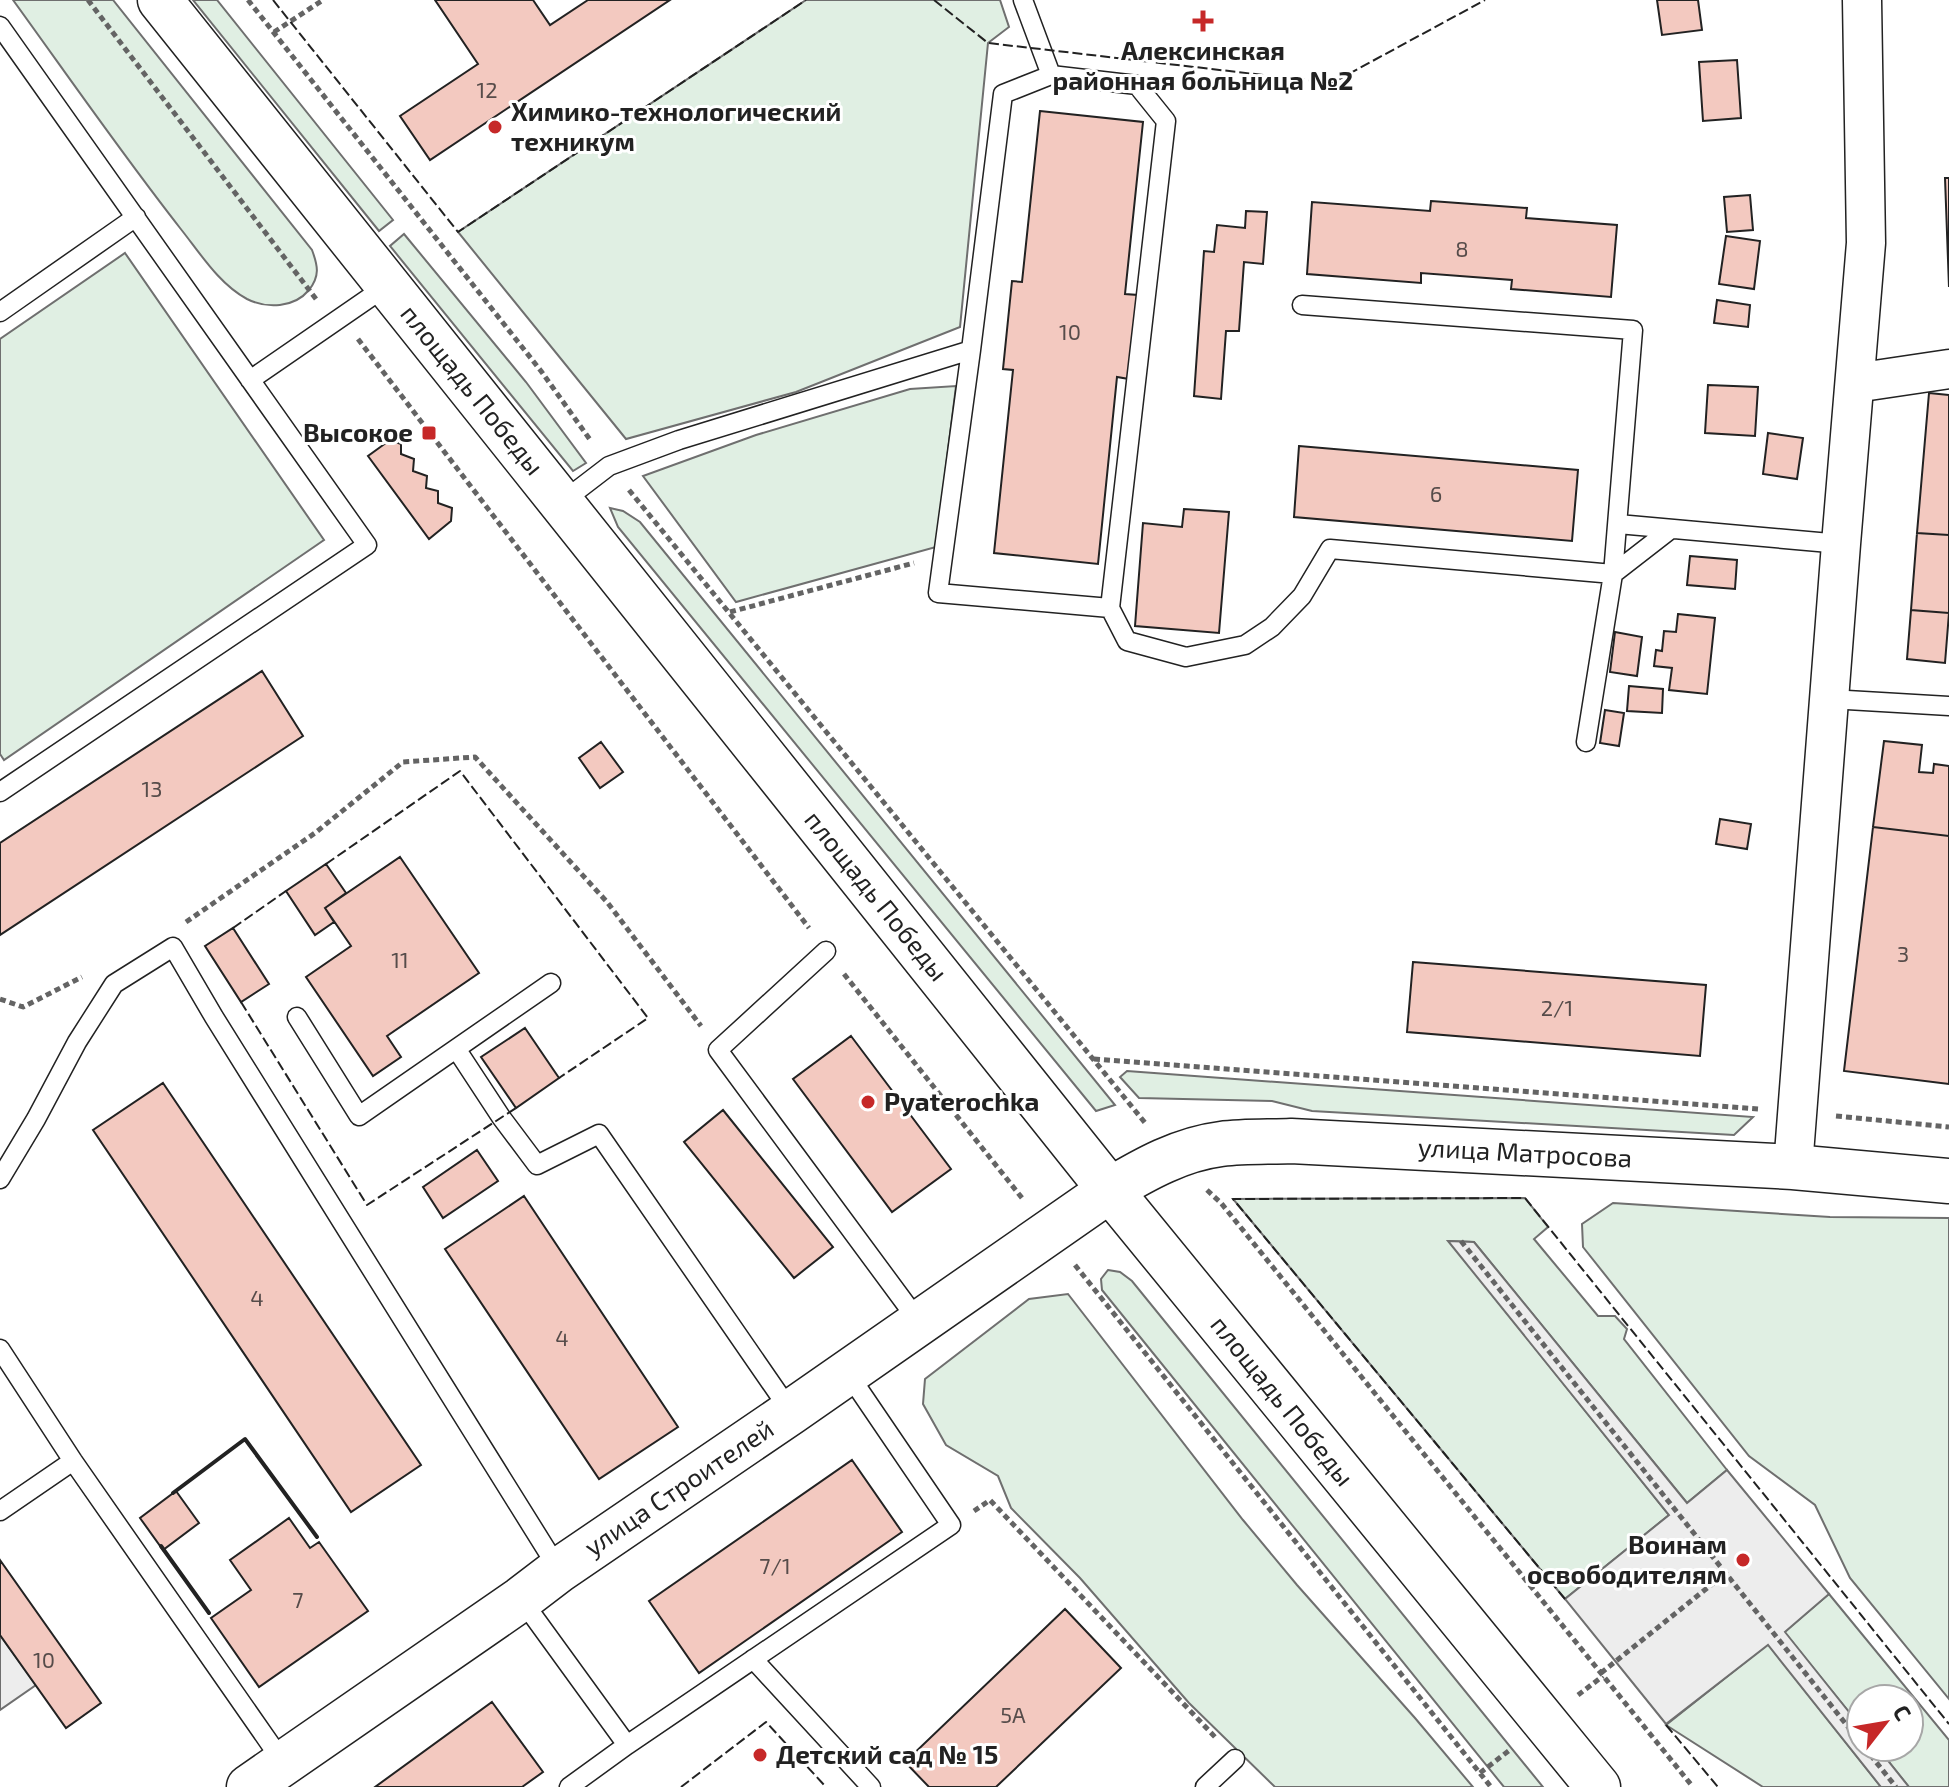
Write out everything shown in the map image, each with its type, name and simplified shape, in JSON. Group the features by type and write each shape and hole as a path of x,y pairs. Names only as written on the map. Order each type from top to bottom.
{"street":[{"name":"площадь Победы","path":"160,0 1110,1190 1598,1787"},
{"path":"1793,1167 1866,243 1862,0"},
{"path":"1855,383 1949,369"},
{"name":"улица Матросова","path":"1110,1190 1172,1156 1221,1144 1291,1141 1793,1167 1949,1181"},
{"name":"улица Строителей","path":"265,1776 1110,1190"}],"lane":[{"path":"1023,0 1051,75"},
{"path":"0,26 367,545 0,792"},
{"path":"1110,608 938,593 1003,94 1051,75 1137,85 1166,121 1110,608 1127,641 1186,657 1245,645 1272,627 1302,596 1330,549 1613,574 1671,529"},
{"path":"0,312 136,217"},
{"path":"250,380 388,285"},
{"path":"1302,305 1633,330 1613,574 1586,742"},
{"path":"562,502 609,466 679,440 971,350"},
{"path":"1618,524 1841,544"},
{"path":"1830,699 1949,706"},
{"path":"0,1179 77,1042 114,984 173,947 559,1570"},
{"path":"826,951 718,1050 919,1322"},
{"path":"297,1017 359,1116 551,983"},
{"path":"457,1050 537,1165 599,1134 791,1412"},
{"path":"0,1349 73,1461 273,1748 265,1776"},
{"path":"569,1787 951,1525 847,1372"},
{"path":"0,1511 73,1461"},
{"path":"521,1599 627,1745"},
{"path":"753,1659 871,1787"},
{"path":"1205,1787 1235,1759"}],"path":[{"path":"88,0 334,322 361,342 826,951 1491,1787"},
{"path":"248,0 541,371 609,466 1172,1156 1221,1203 1693,1787"},
{"path":"274,32 323,0"},
{"path":"730,612 943,555"},
{"path":"177,928 315,833 403,762 475,757 607,902 718,1050"},
{"path":"0,999 23,1007 88,973"},
{"path":"1093,1059 1797,1112 1949,1127"},
{"path":"1461,1241 1845,1724"},
{"path":"951,1525 990,1500 1235,1759"},
{"path":"1601,1673 1726,1573"},
{"path":"1877,1763 1896,1787"}],"green space":[{"path":"13,0 113,0 312,250 317,271 315,280 303,296 280,305 263,304 237,293 219,277 137,172"},
{"path":"193,0 217,0 393,220 379,231"},
{"path":"806,0 1000,0 1009,27 988,43 960,327 796,392 626,439 458,232"},
{"path":"404,234 526,382 586,463 573,471 390,246"},
{"path":"125,253 324,540 4,760 0,754 0,339"},
{"path":"956,386 936,547 736,602 643,476 756,435 910,389"},
{"path":"610,508 623,511 640,522 1115,1105 1096,1111 618,527"},
{"path":"1127,1071 1753,1117 1734,1135 1312,1111 1272,1101 1139,1098 1120,1077"},
{"path":"1525,1198 1548,1227 1534,1239 1598,1316 1615,1316 1627,1329 1624,1339 1727,1470 1687,1503 1474,1242 1449,1241 1669,1515 1565,1599 1233,1199"},
{"path":"1613,1203 1830,1217 1949,1218 1949,1699 1850,1578 1815,1505 1749,1456 1583,1247 1582,1224"},
{"path":"1108,1270 1120,1272 1132,1281 1543,1787 1504,1787 1102,1290 1101,1279"},
{"path":"1068,1294 1243,1520 1473,1787 1275,1787 1189,1703 1080,1578 1011,1508 998,1476 946,1445 923,1404 925,1379 1029,1299"},
{"path":"1829,1594 1902,1683 1845,1683 1845,1707 1784,1632"},
{"path":"1768,1644 1845,1741 1845,1763 1862,1763 1881,1787 1763,1787 1666,1725"},
{"path":"1925,1711 1949,1740 1949,1787 1909,1787 1890,1763 1925,1763"}],"shaded area":[{"path":"1448,1241 1474,1242 1687,1503 1727,1470 1829,1594 1785,1632 1845,1707 1845,1742 1768,1645 1666,1724 1565,1599 1669,1515"},
{"path":"0,1635 36,1685 0,1710"},
{"path":"1862,1763 1890,1763 1909,1787 1881,1787"}],"building":[{"path":"435,0 533,0 550,25 588,0 670,0 430,160 400,116 478,64"},
{"path":"1657,0 1698,0 1702,30 1662,35"},
{"path":"1737,60 1741,118 1703,121 1699,62"},
{"path":"1040,111 1143,122 1125,294 1138,295 1129,379 1117,377 1098,564 994,553 1013,370 1003,369 1012,281 1022,282"},
{"path":"1945,178 1949,178 1949,287"},
{"path":"1750,195 1753,230 1727,232 1724,197"},
{"path":"1431,201 1527,208 1526,218 1617,225 1611,297 1511,289 1512,280 1421,273 1421,283 1307,274 1312,202 1430,211"},
{"path":"1246,211 1267,212 1263,264 1244,262 1239,331 1226,331 1221,399 1194,396 1204,251 1214,252 1217,225 1245,228"},
{"path":"1726,236 1760,241 1754,289 1719,284"},
{"path":"1717,300 1750,305 1748,327 1714,323"},
{"path":"1708,385 1758,387 1755,436 1705,433"},
{"path":"1929,393 1949,395 1949,535 1917,533"},
{"path":"1768,433 1803,438 1797,479 1763,474"},
{"path":"390,440 401,444 401,454 414,459 413,471 427,476 426,488 438,491 438,503 452,508 451,521 429,539 368,456"},
{"path":"1299,446 1578,470 1572,541 1294,517"},
{"path":"1184,509 1229,512 1219,633 1135,626 1143,523 1182,527"},
{"path":"1917,533 1949,535 1949,613 1911,610"},
{"path":"1690,556 1737,560 1735,589 1687,585"},
{"path":"1911,610 1949,613 1945,663 1907,659"},
{"path":"1678,614 1715,618 1707,694 1669,690 1672,668 1654,666 1656,650 1662,651 1664,631 1676,632"},
{"path":"1615,632 1642,637 1637,676 1610,672"},
{"path":"262,671 303,736 0,935 0,843"},
{"path":"1629,686 1663,689 1662,713 1627,711"},
{"path":"1605,710 1624,713 1619,746 1600,743"},
{"path":"1884,741 1922,745 1919,772 1933,773 1934,764 1949,766 1949,836 1873,827"},
{"path":"601,742 623,772 600,788 579,758"},
{"path":"1720,819 1751,824 1747,849 1716,844"},
{"path":"1873,827 1949,836 1949,1084 1844,1071"},
{"path":"400,857 479,973 387,1036 401,1057 373,1076 306,977 351,946 325,908"},
{"path":"326,864 346,893 325,908 334,922 315,935 286,891"},
{"path":"233,928 269,984 241,1002 205,946"},
{"path":"1413,962 1706,985 1700,1056 1407,1032"},
{"path":"525,1028 559,1078 516,1108 481,1057"},
{"path":"851,1036 951,1169 892,1212 793,1079"},
{"path":"163,1083 421,1465 351,1512 93,1130"},
{"path":"723,1110 833,1247 794,1278 684,1142"},
{"path":"477,1150 498,1181 443,1218 423,1187"},
{"path":"524,1196 678,1427 599,1479 445,1249"},
{"path":"852,1460 902,1532 699,1673 649,1601"},
{"path":"176,1491 199,1523 163,1550 140,1518"},
{"path":"289,1518 310,1548 319,1542 368,1611 259,1687 211,1618 251,1590 230,1560"},
{"path":"0,1560 101,1703 66,1728 0,1635"},
{"path":"1065,1609 1121,1668 996,1787 929,1787 905,1762"},
{"path":"492,1702 543,1772 522,1787 375,1787"}],"fence":[{"path":"273,0 458,232 806,0"},
{"path":"934,0 988,43 1332,83 1485,0"},
{"path":"326,864 460,771 648,1018 559,1078"},
{"path":"233,928 286,891"},
{"path":"241,1002 367,1205 516,1108"},
{"path":"1565,1599 1233,1199 1525,1198 1949,1724"},
{"path":"681,1787 766,1722 826,1787"},
{"path":"1666,1725 1718,1787"}],"wall":[{"path":"173,1493 245,1439 317,1537"},
{"path":"161,1546 209,1613"}],"place":[{"name":"Алексинская районная больница №2","path":"1203,21"},
{"name":"Химико-технологический техникум","path":"495,127"},
{"name":"Высокое","path":"429,433"},
{"name":"Pyaterochka","path":"868,1102"},
{"name":"Воинам освободителям","path":"1743,1560"},
{"name":"Детский сад № 15","path":"760,1755"}]}
